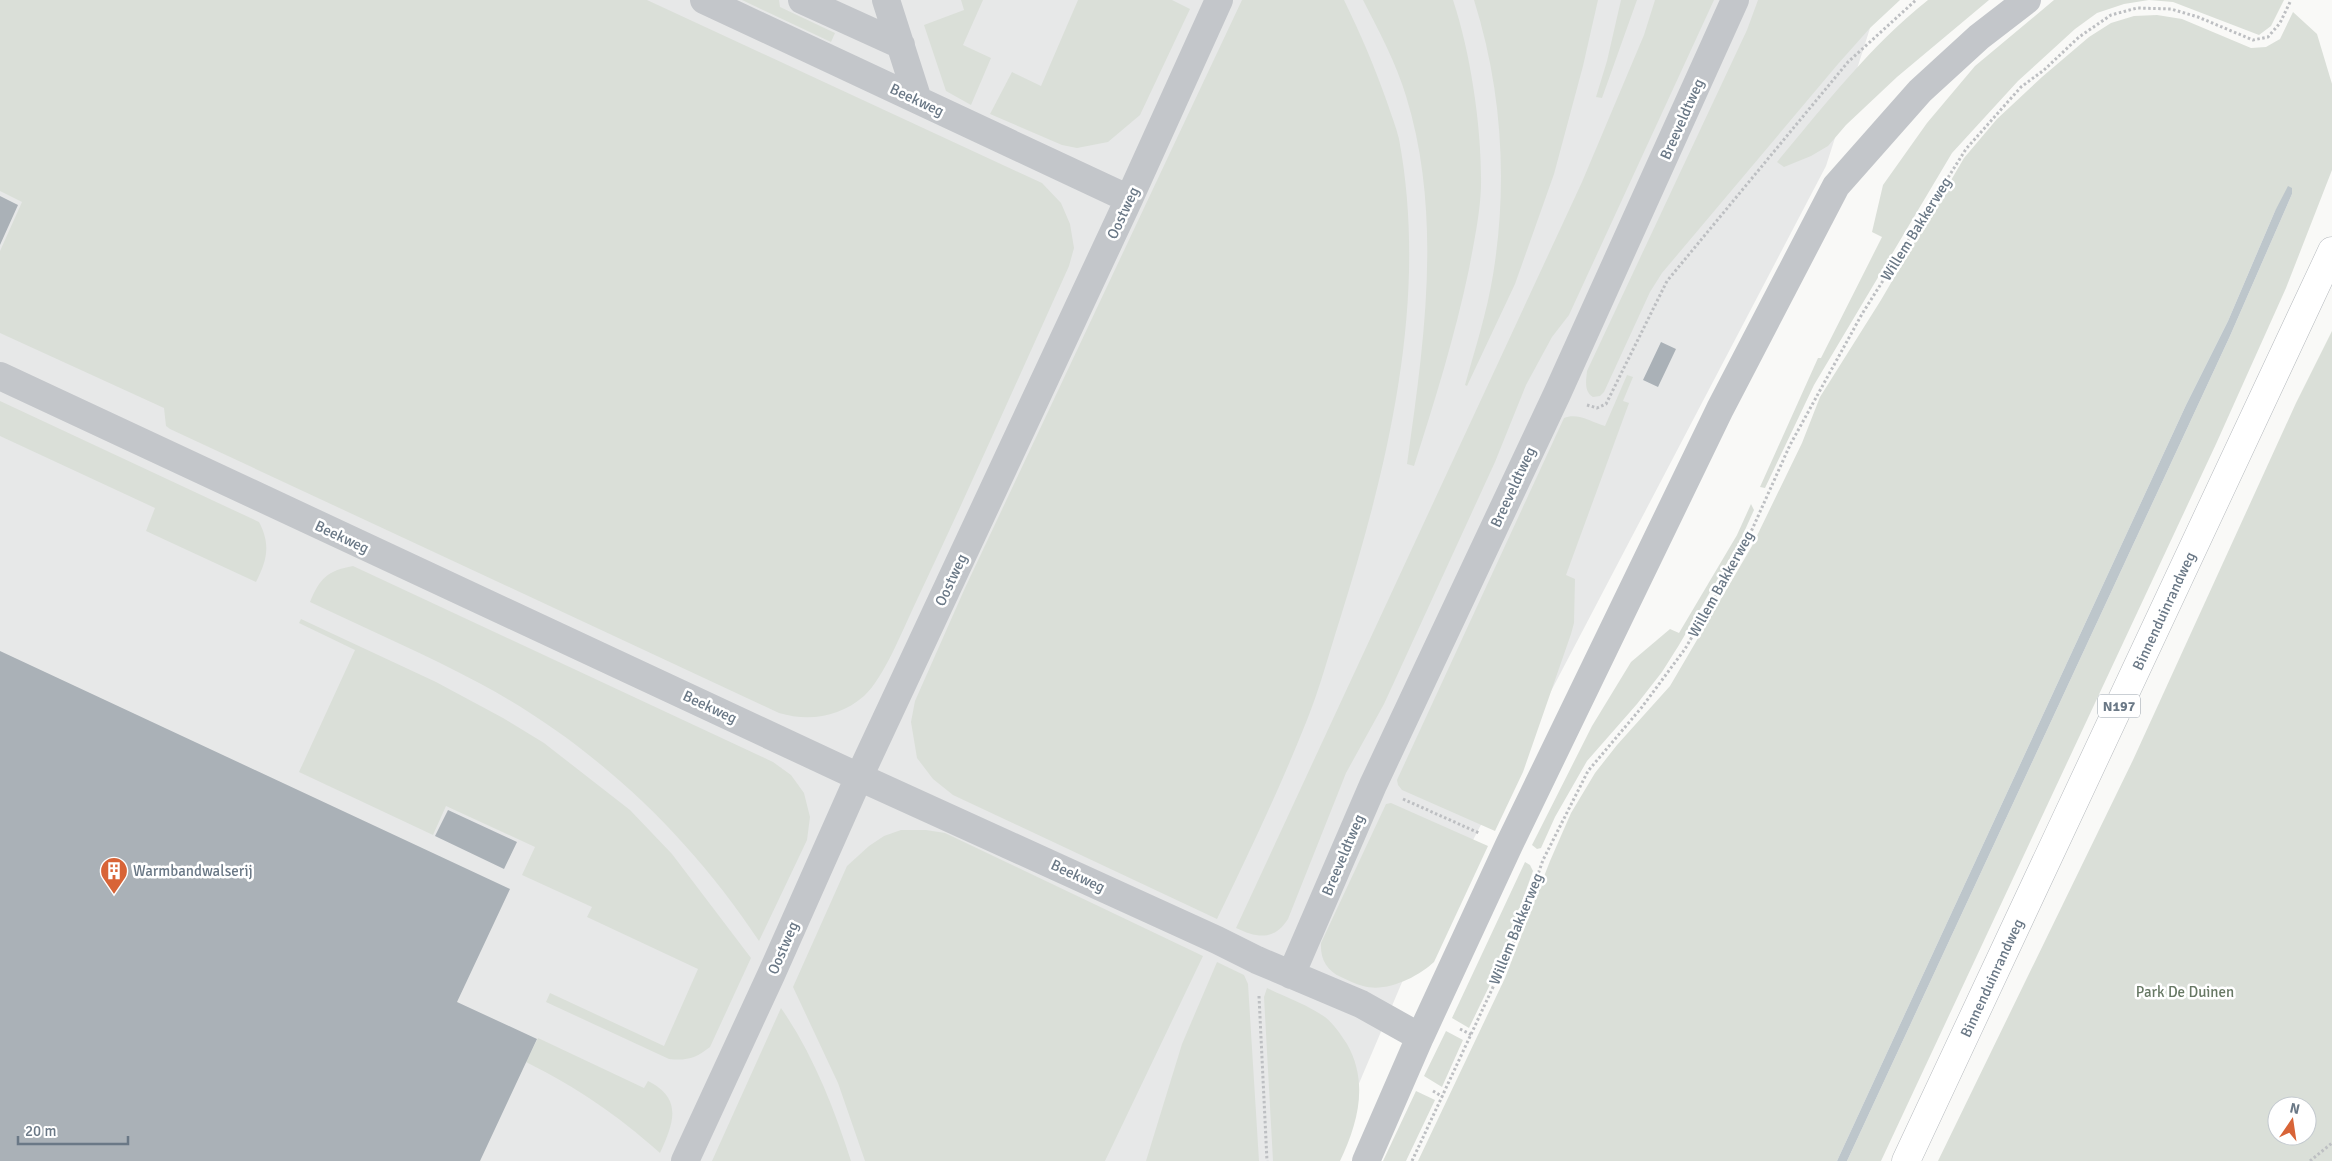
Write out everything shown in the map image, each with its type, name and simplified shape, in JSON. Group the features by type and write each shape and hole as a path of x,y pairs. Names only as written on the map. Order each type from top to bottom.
{"main road":[{"name":"Binnenduinrandweg","path":"1906,1161 2332,251"}],"street":[{"name":"Beekweg","path":"704,0 1129,199"},
{"path":"802,0 901,45"},
{"name":"Oostweg","path":"685,1161 771,975 859,777 1129,199 1219,0"},
{"name":"Breeveldtweg","path":"1291,975 1373,785 1557,394 1735,0"},
{"path":"1366,1161 1420,1037 1510,845 1720,409 1836,186 1920,91 1978,37 2027,0"},
{"path":"883,2 901,45 918,100"},
{"name":"Beekweg","path":"0,376 859,777 1257,960 1361,1004 1420,1037"}],"path":[{"path":"1557,394 1597,408 1606,404 1667,281 1848,62 1916,0"},
{"name":"Willem Bakkerweg","path":"1412,1161 1514,942 1543,860 1588,771 1642,707 1685,650 1746,543 1790,445 1862,314 1966,150 2021,87 2044,70 2079,37 2110,15 2137,8 2171,9 2253,40 2268,37 2280,23 2291,0"},
{"path":"1373,785 1543,860"},
{"path":"1257,960 1266,1161"},
{"path":"2310,1161 2332,1144"}],"shaded area":[{"path":"0,0 1879,0 1826,166 1417,947 1326,1161 0,1161"},
{"path":"2288,186 2292,188 2292,194 2230,336 1847,1161 1837,1161 2186,405 2228,321 2275,211"}],"green space":[{"path":"0,0 647,0 1042,183 1061,203 1070,224 1074,248 1069,266 974,478 879,678 864,696 855,703 834,713 824,716 802,717 779,713 170,429 166,426 164,408 0,333 0,251 22,202 0,191"},
{"path":"742,0 779,0 780,7 835,33 831,42"},
{"path":"961,0 983,0 963,45 991,58 971,105 946,91 924,25 964,10"},
{"path":"1078,0 1172,0 1190,9 1140,115 1108,142 1077,148 1062,145 990,114 1012,72 1041,86"},
{"path":"1242,0 1344,0 1377,75 1399,139 1407,200 1409,260 1406,321 1399,382 1388,442 1358,561 1307,720 1275,795 1217,919 953,795 933,779 917,758 911,722 915,701 965,588"},
{"path":"1363,0 1453,0 1470,68 1480,141 1481,187 1469,269 1451,343 1414,466 1407,464 1424,326 1427,280 1427,233 1424,187 1417,141 1406,96 1392,59"},
{"path":"1474,0 1598,0 1583,66 1554,174 1515,284 1467,386 1465,385 1484,317 1493,275 1498,240 1501,171 1500,136 1491,68"},
{"path":"1621,0 1637,0 1602,98 1596,97 1607,61"},
{"path":"1655,0 1714,0 1569,315 1552,337 1526,385 1495,462 1384,704 1346,773 1288,919 1283,926 1271,934 1251,934 1236,928 1582,182 1644,35"},
{"path":"1758,0 1900,0 1870,28 1838,64 1662,273 1650,292 1604,392 1600,396 1593,397 1587,389 1587,371 1747,30"},
{"path":"1928,0 1989,0 1897,77 1846,125 1828,146 1811,156 1784,167 1777,162 1867,57"},
{"path":"2054,0 2149,0 2124,4 2097,13 2075,29 2018,81 1952,153 1814,385 1765,488 1760,487 1818,358 1821,358 1882,237 1872,232 1883,185 1927,123 1975,66"},
{"path":"2149,0 2284,0 2271,26 2259,35 2173,2"},
{"path":"2293,12 2317,34 2332,84 2332,170 2286,288 2216,444 1881,1161 1847,1161 2230,336 2292,194 2292,188 2275,211 2228,321 2186,405 1837,1161 1418,1161 1505,978 1550,861 1571,813 1595,773 1617,745 1670,686 1752,546 1802,443 1820,397 1881,300 1964,158 1997,119 2042,77 2089,37 2111,23 2134,16 2157,15 2182,19 2251,48 2266,47 2280,39"},
{"name":"Park De Duinen","path":"2332,331 2332,1161 1938,1161 2133,760 2296,403"},
{"path":"1627,375 1633,377 1623,401 1629,403 1566,575 1575,579 1574,623 1571,634 1523,772 1495,831 1402,790 1397,780 1564,418 1574,416 1605,426"},
{"path":"0,401 259,522 265,538 266,552 263,567 256,582 146,531 155,508 0,436"},
{"path":"1751,504 1754,510 1740,541 1679,645 1662,672 1637,704 1587,761 1555,817 1541,848 1537,849 1532,845 1592,726 1631,662 1670,629 1679,633 1737,535"},
{"path":"353,566 773,762 791,775 804,793 810,817 807,840 759,941 702,864 670,829 636,795 562,735 522,708 481,684 310,602 321,581 337,570"},
{"path":"301,619 436,682 503,718 544,743 630,810 672,854 751,958 710,1047 691,1058 681,1060 669,1059 546,1002 550,993 664,1046 698,969 587,917 592,907 522,875 535,847 446,806 433,835 299,772 355,650 299,623"},
{"path":"1391,803 1488,846 1434,962 1411,978 1391,985 1372,988 1354,983 1328,968 1323,959 1321,943 1386,804"},
{"path":"901,830 926,830 945,833 1203,956 1105,1161 865,1161 838,1083 793,987 847,866 869,846 884,836"},
{"path":"1525,862 1530,865 1533,871 1498,968 1469,1028 1452,1018"},
{"path":"1217,962 1244,975 1248,984 1259,1161 1146,1161 1182,1044"},
{"path":"1267,988 1325,1017 1347,1044 1354,1059 1358,1073 1359,1103 1352,1132 1340,1161 1273,1161 1264,997"},
{"path":"781,1008 803,1044 822,1082 851,1161 712,1161"},
{"path":"1446,1031 1463,1040 1442,1087 1424,1076"},
{"path":"538,1038 644,1088 648,1081 659,1088 667,1096 671,1104 672,1113 669,1132 660,1153 628,1126 596,1103 526,1062"},
{"path":"1416,1091 1435,1100 1406,1161 1383,1161"}],"building":[{"path":"0,196 18,205 0,245"},
{"path":"1661,342 1676,349 1658,387 1643,380"},
{"name":"Warmbandwalserij","path":"0,651 510,889 457,1002 537,1039 480,1161 0,1161"},
{"path":"448,810 517,842 504,869 435,836"}],"place":[{"name":"Warmbandwalserij","path":"114,895"}]}
